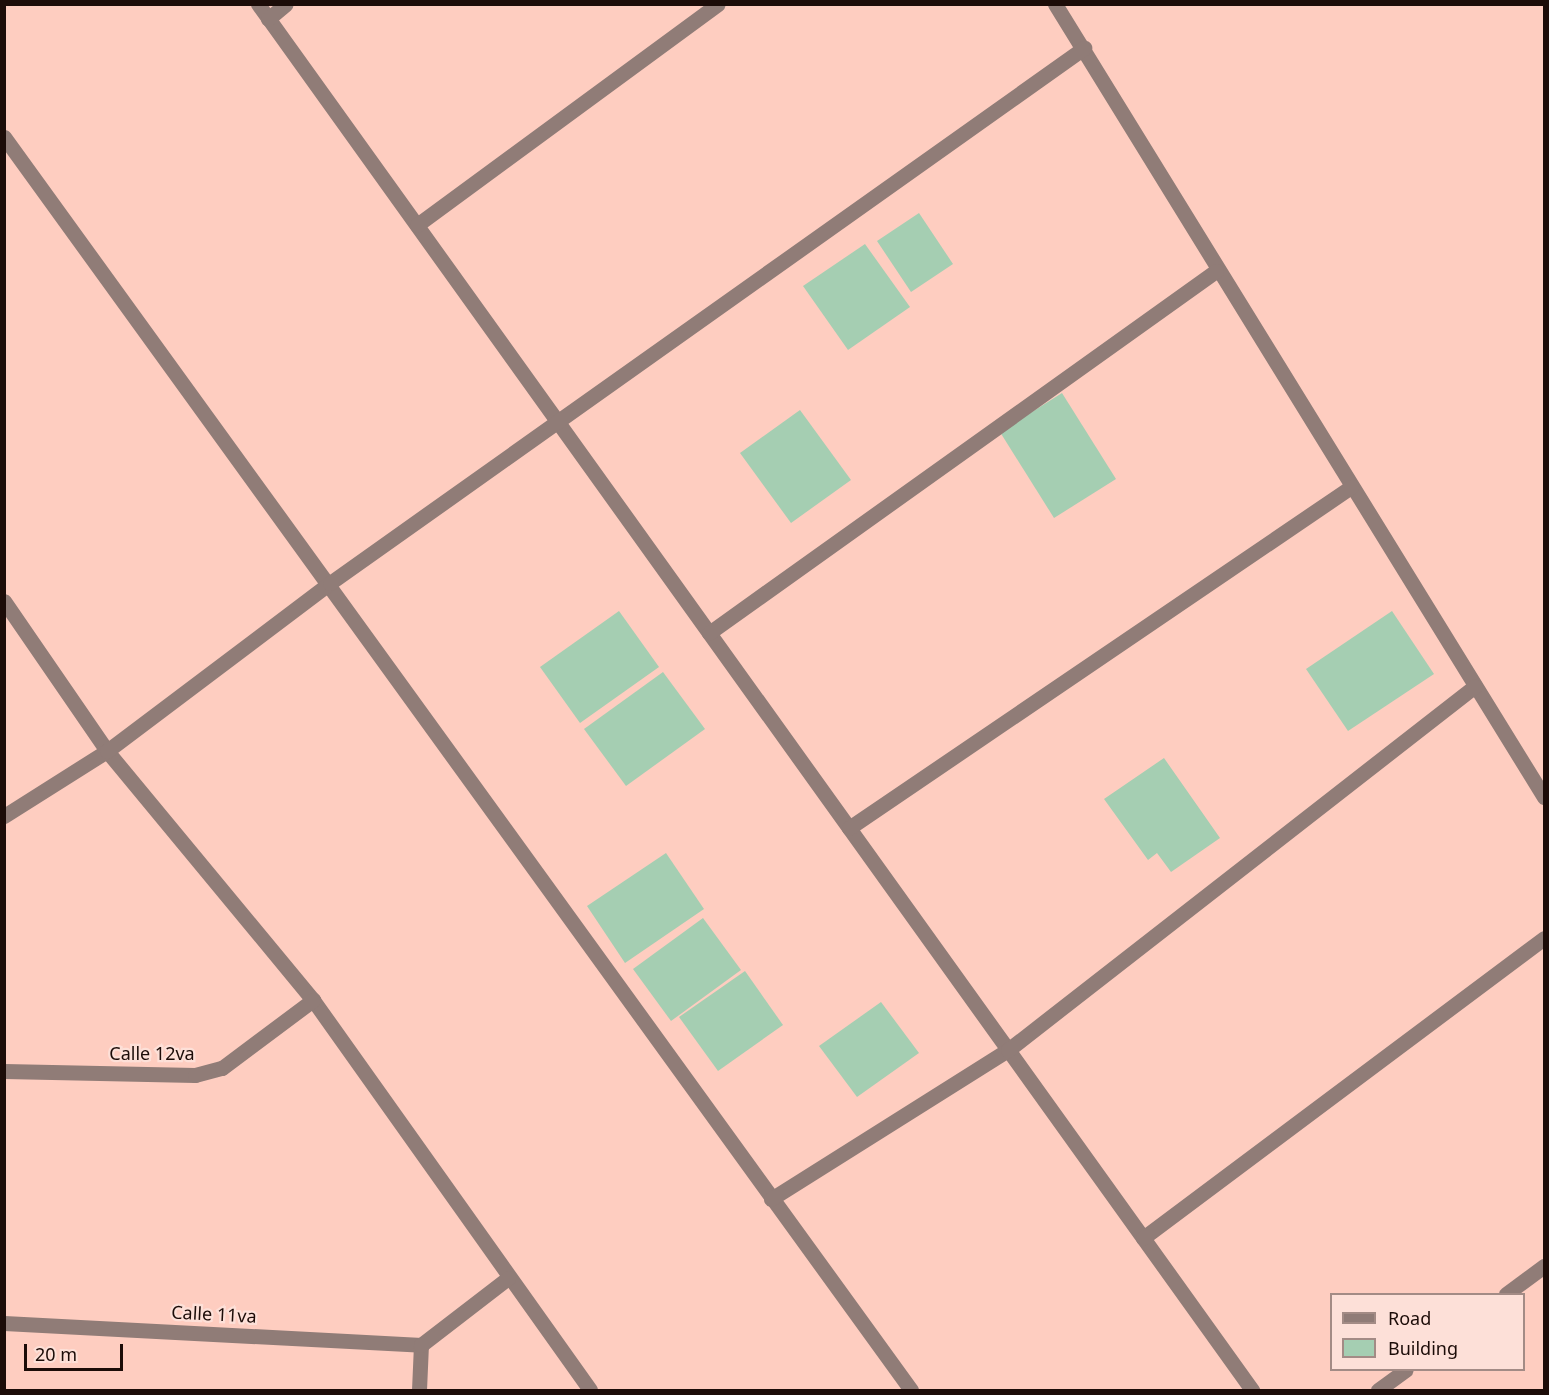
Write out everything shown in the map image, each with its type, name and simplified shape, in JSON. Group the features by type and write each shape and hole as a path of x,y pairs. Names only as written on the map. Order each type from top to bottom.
{"street":[{"path":"258,4 1252,1390"},
{"path":"268,19 286,4"},
{"path":"417,225 718,4"},
{"path":"1055,4 1084,48 1216,271 1545,797"},
{"path":"4,816 106,752 330,583 1084,48"},
{"path":"4,137 330,583 771,1199 911,1390"},
{"path":"709,633 1216,271"},
{"path":"849,828 1351,487"},
{"path":"4,601 106,752 314,1000 508,1278 590,1390"},
{"path":"771,1199 1008,1050 1475,686"},
{"path":"1143,1238 1545,938"},
{"name":"Calle 12va","path":"4,1071 195,1075 222,1068 314,1000"},
{"path":"1507,1293 1545,1266"},
{"path":"419,1390 421,1345 508,1278"},
{"name":"Calle 11va","path":"4,1323 421,1345"},
{"path":"1378,1390 1405,1371"}],"building":[{"path":"919,213 953,264 911,292 877,241"},
{"path":"865,244 910,307 848,350 803,286"},
{"path":"1062,393 1116,479 1054,518 1000,432"},
{"path":"800,410 851,480 791,523 740,453"},
{"path":"619,611 659,667 580,723 540,667"},
{"path":"1392,611 1434,674 1348,731 1306,669"},
{"path":"663,672 705,729 626,786 584,729"},
{"path":"1164,758 1220,838 1171,872 1157,853 1148,860 1104,799"},
{"path":"666,853 704,909 625,963 587,906"},
{"path":"703,918 741,970 671,1021 633,969"},
{"path":"745,971 783,1025 718,1071 679,1017"},
{"path":"881,1002 919,1053 857,1097 819,1046"}]}
